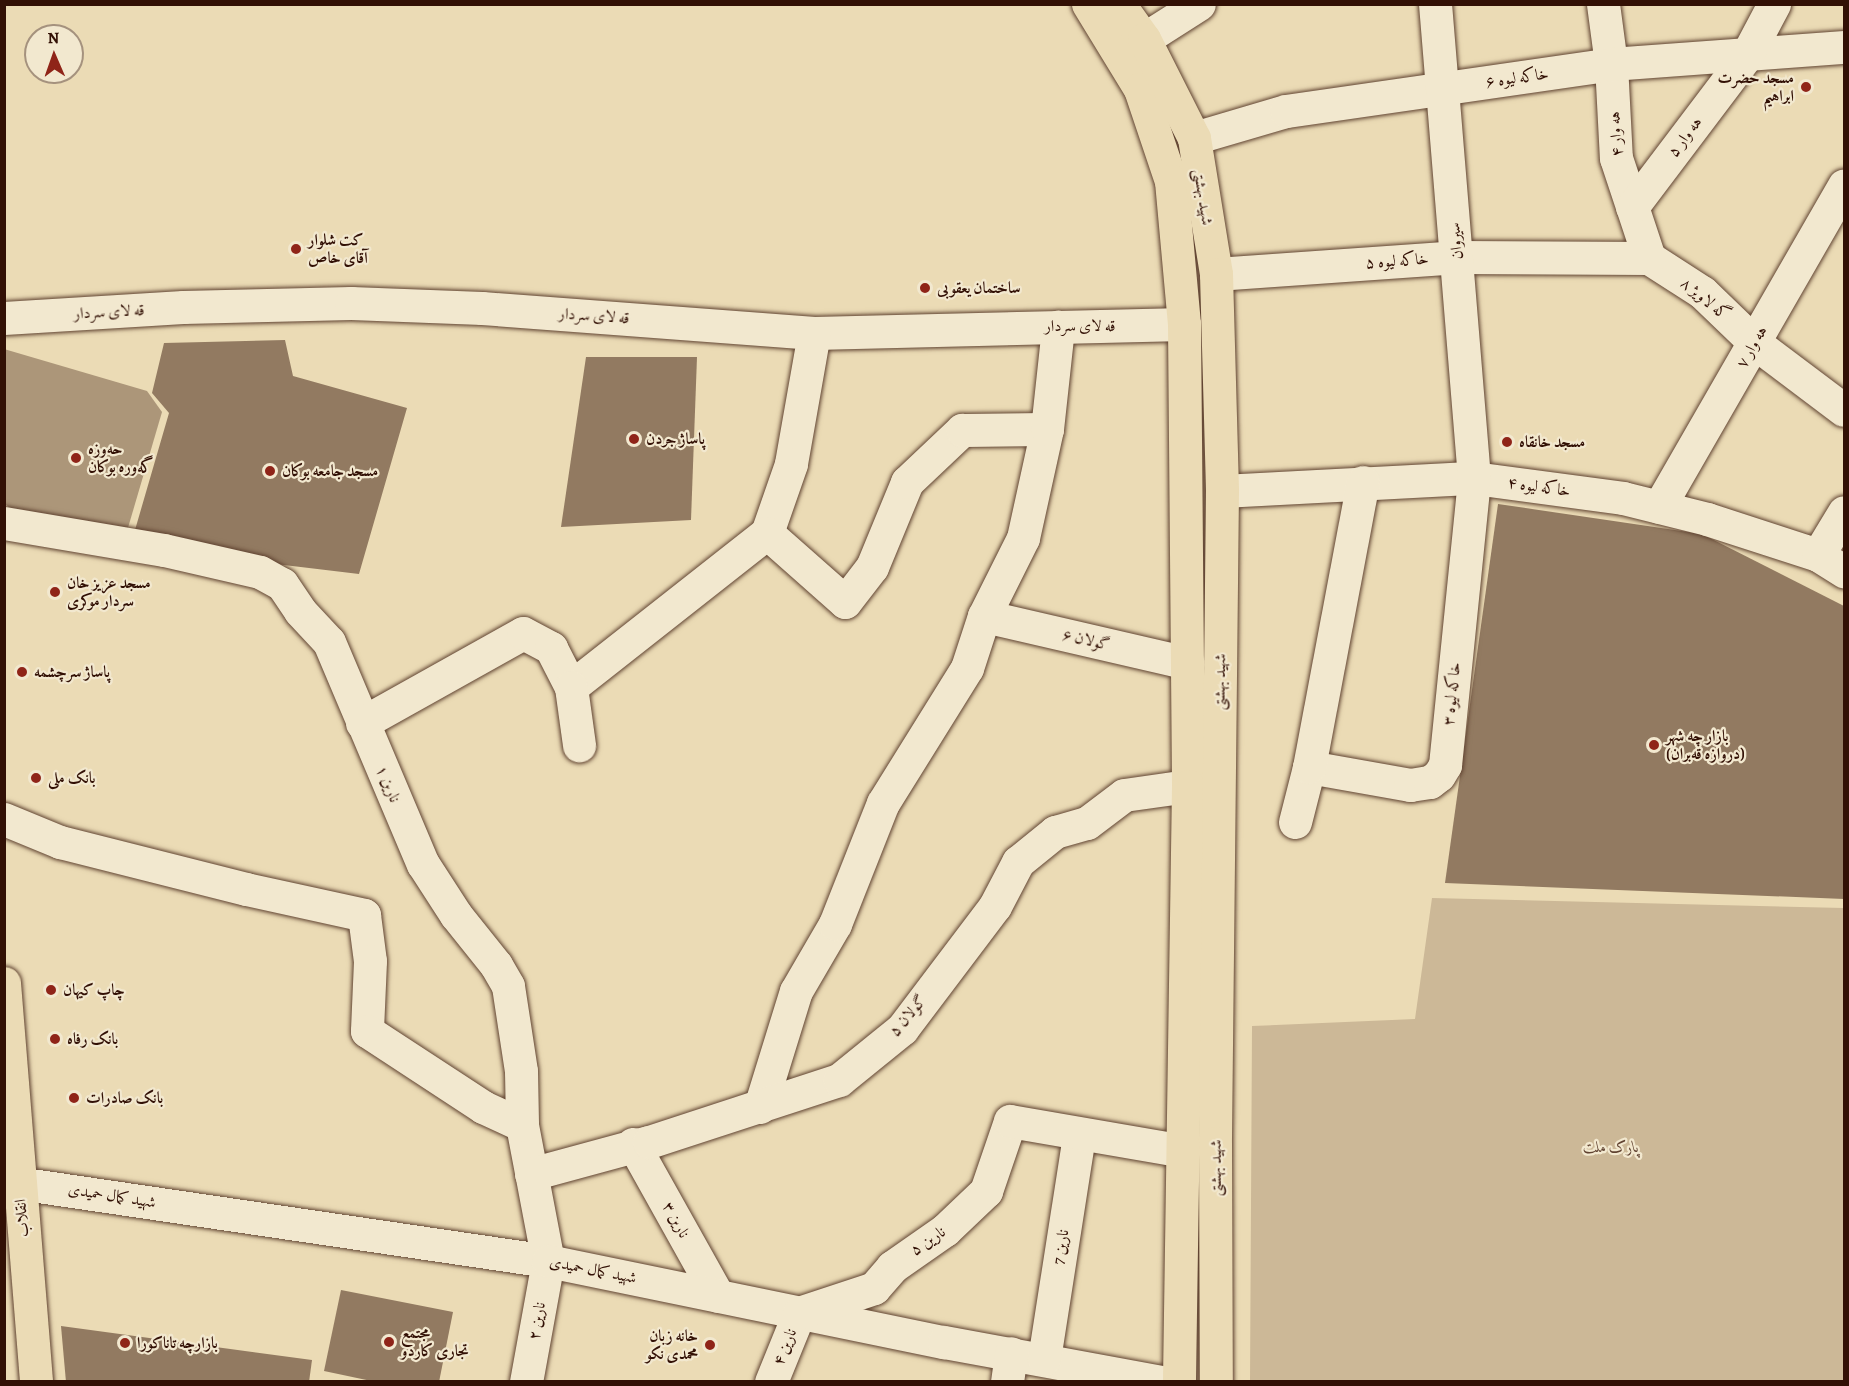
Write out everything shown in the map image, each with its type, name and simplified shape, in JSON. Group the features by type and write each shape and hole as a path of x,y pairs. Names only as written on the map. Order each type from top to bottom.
{"main road":[{"name":"شهید بهشتی","path":"1088,4 1140,89 1172,181 1184,324 1188,786 1179,1382"},
{"name":"شهید بهشتی","path":"1119,4 1144,39 1194,138 1216,274 1222,491 1215,1143 1216,1382"},
{"name":"انقلاب","path":"4,983 12,1182 36,1382"}],"street":[{"path":"1144,39 1199,4"},
{"name":"سیروان","path":"1435,4 1458,257 1474,478"},
{"name":"هه وار ۴","path":"1603,4 1611,64 1616,158 1649,258"},
{"name":"هه وار ۵","path":"1632,207 1747,55 1774,4"},
{"name":"خاکه لیوه ۶","path":"1194,138 1286,111 1611,64 1845,47"},
{"name":"هه وار ۷","path":"1659,507 1845,186"},
{"name":"خاکه لیوه ۵","path":"1216,274 1458,257 1649,258"},
{"name":"گه لاویژ ۸","path":"1649,258 1702,292 1755,342 1845,410"},
{"name":"قه لای سردار","path":"4,318 183,308 351,303 482,308 814,333 1184,324"},
{"path":"760,1107 796,991 835,924 883,804 967,668 984,616 1023,538 1047,429 1058,327"},
{"path":"571,687 767,533 791,464 814,333"},
{"path":"767,533 845,602 872,567 907,482 962,430 1047,429"},
{"name":"خاکه لیوه ۴","path":"1222,491 1474,478 1623,498 1707,519 1831,563"},
{"name":"خاکه لیوه ۳","path":"1309,767 1410,785 1430,782 1439,775 1445,765 1474,478"},
{"path":"1294,822 1309,767 1363,482"},
{"path":"1831,563 1845,512"},
{"name":"نارین ۱","path":"4,524 164,550 260,572 282,584 300,611 329,642 423,864 456,915 496,965 508,986 521,1071 522,1125 548,1261"},
{"name":"گولان ۶","path":"984,616 1188,663"},
{"path":"362,723 523,633 551,648 571,687 579,744"},
{"name":"گولان ۵","path":"531,1174 760,1107 839,1080 902,1029 995,906 1018,862 1055,832 1087,823 1124,795 1188,786"},
{"path":"4,819 60,842 246,890 364,915 370,961 367,1031 483,1107 522,1125"},
{"name":"نارین ۵","path":"799,1312 874,1288 892,1267 945,1230 986,1191 1010,1121 1079,1135"},
{"path":"1079,1135 1183,1151"},
{"name":"نارین 7","path":"1044,1359 1079,1135"},
{"name":"نارین ۳","path":"633,1144 718,1296"},
{"name":"شهید کمال حمیدی","path":"12,1182 548,1261 944,1342 1009,1367 1044,1359 1161,1382"},
{"name":"نارین ۲","path":"526,1382 548,1261"},
{"name":"نارین ۴","path":"771,1382 799,1312"}],"green space":[{"name":"پارک ملت","path":"1432,898 1844,908 1844,1381 1250,1381 1252,1026 1415,1019"}],"shaded area":[{"name":"حه‌وزه گه‌وره بوکان","path":"4,349 147,391 162,412 125,538 14,511 5,504"}],"building":[{"name":"مسجد جامعه بوکان","path":"285,340 293,376 407,408 359,574 259,562 135,530 169,413 152,393 164,343"},
{"name":"پاساژ جردن","path":"586,357 697,357 691,520 561,527"},
{"name":"بازار چه شهر (دروازه قه‌بران)","path":"1498,504 1702,534 1844,606 1844,899 1445,883"},
{"name":"مجتمع تجاری کاردو","path":"341,1290 453,1312 439,1382 376,1382 324,1371"},
{"name":"بازارچه تاناکورا","path":"61,1326 312,1360 309,1382 66,1382"}],"place":[{"name":"مسجد حضرت ابراهیم","path":"1806,87"},
{"name":"کت شلوار آقای خاص","path":"296,249"},
{"name":"ساختمان یعقوبی","path":"925,288"},
{"name":"پاساژ جردن","path":"634,439"},
{"name":"مسجد خانقاه","path":"1507,442"},
{"name":"حه‌وزه گه‌وره بوکان","path":"76,458"},
{"name":"مسجد جامعه بوکان","path":"270,471"},
{"name":"مسجد عزیز خان سردار موکری","path":"55,592"},
{"name":"پاساژ سرچشمه","path":"22,672"},
{"name":"بازار چه شهر (دروازه قه‌بران)","path":"1654,745"},
{"name":"بانک ملی","path":"36,778"},
{"name":"چاپ کیهان","path":"51,990"},
{"name":"بانک رفاه","path":"55,1039"},
{"name":"بانک صادرات","path":"74,1098"},
{"name":"مجتمع تجاری کاردو","path":"389,1342"},
{"name":"بازارچه تاناکورا","path":"125,1343"},
{"name":"خانه زبان محمدی نکو","path":"710,1345"}]}
